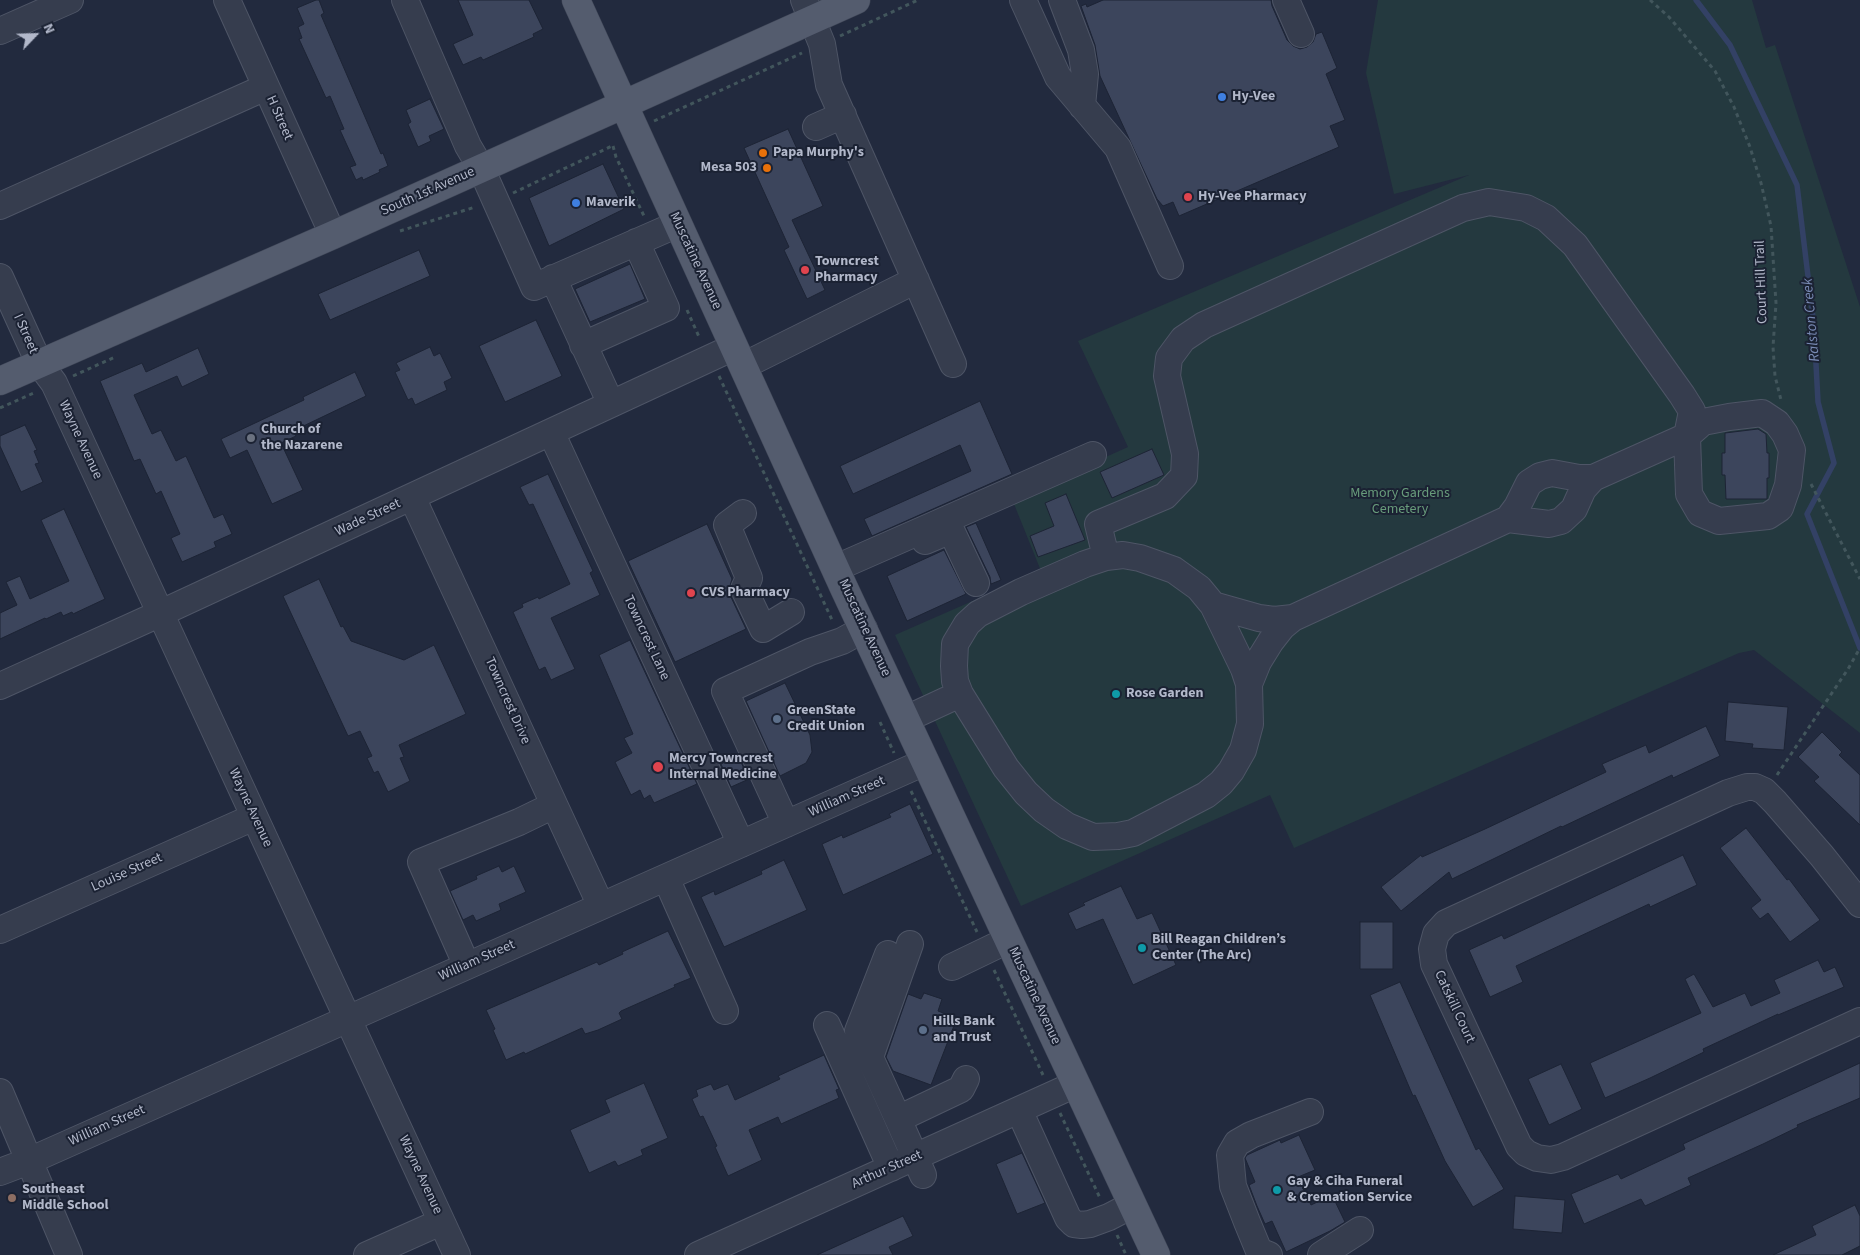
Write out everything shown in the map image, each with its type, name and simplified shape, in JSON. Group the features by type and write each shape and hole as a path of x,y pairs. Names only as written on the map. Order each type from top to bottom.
{"main road":[{"name":"Muscatine Avenue","path":"576,0 624,104 656,234 729,357 839,575 853,635 906,719 914,767 1064,1090 1132,1205 1156,1255"},
{"name":"South 1st Avenue","path":"0,381 40,376 333,235 624,104 809,10 856,0"}],"street":[{"name":"H Street","path":"227,0 333,235"},
{"path":"407,0 468,146 482,168 534,286 656,234 666,308 583,345"},
{"path":"1023,0 1058,77 1118,148 1170,266"},
{"path":"1062,0 1081,50 1085,74 1082,106"},
{"path":"1286,0 1301,34"},
{"path":"0,31 60,2"},
{"path":"809,10 822,44 829,86 953,364"},
{"path":"0,206 266,87"},
{"path":"816,128 843,115"},
{"path":"1106,558 1098,524 1165,496 1184,476 1185,454 1167,376 1169,358 1183,339 1204,325 1454,212 1489,202 1526,208 1546,218 1575,245 1692,411 1687,436 1689,494 1700,513 1719,521 1768,516 1780,508 1788,484 1792,450 1785,434 1777,423 1762,413 1703,422 1687,436 1593,478 1583,489 1574,509 1562,521 1549,524 1508,519"},
{"name":"I Street","path":"0,277 40,376"},
{"path":"553,278 611,404"},
{"name":"Wade Street","path":"0,686 611,404 916,280"},
{"name":"Wayne Avenue","path":"40,376 54,383 159,614 457,1255"},
{"name":"Towncrest Lane","path":"551,432 741,844"},
{"path":"839,575 1093,455"},
{"path":"1249,684 1258,662 1271,641 1282,627 1293,618 1508,519 1517,508 1529,483 1540,476 1552,473 1593,478"},
{"name":"Towncrest Drive","path":"412,497 601,906"},
{"path":"743,513 727,525 749,578 744,589 763,629 791,612"},
{"path":"839,575 870,570 881,561 952,530 976,583"},
{"path":"1122,555 1140,558 1174,570 1199,588 1213,605 1244,669 1249,684 1250,724 1243,750 1232,771 1206,795 1133,833 1093,837 1067,826 1044,810 1026,793 1006,768 960,694 954,666 955,644 967,624 978,614 1021,592 1085,564 1106,558 1122,555"},
{"path":"1213,605 1259,618 1274,620 1293,618"},
{"path":"786,824 725,691 810,652 853,635"},
{"path":"906,719 960,694"},
{"name":"William Street","path":"0,1172 29,1161 914,767"},
{"name":"Catskill Court","path":"1860,904 1822,856 1775,802 1764,791 1755,787 1747,787 1728,793 1446,923 1436,934 1432,949 1434,964 1519,1146 1526,1153 1537,1158 1551,1160 1563,1157 1860,1021"},
{"path":"467,966 421,862 519,822 554,805"},
{"name":"Louise Street","path":"0,930 254,817"},
{"path":"666,878 725,1011"},
{"path":"952,967 997,946"},
{"path":"899,949 858,1031 919,1166"},
{"path":"827,1025 890,1168"},
{"path":"898,1119 962,1089 966,1080"},
{"name":"Arthur Street","path":"698,1255 890,1168 919,1166 1019,1110 1064,1090"},
{"path":"0,1092 69,1255"},
{"path":"1019,1110 1068,1218 1074,1224 1082,1225 1109,1217 1132,1205"},
{"path":"1261,1254 1233,1186 1230,1154 1237,1143 1251,1135 1310,1112"},
{"path":"367,1255 442,1222"},
{"path":"1321,1255 1360,1230"}],"path":[{"path":"661,117 918,0"},
{"name":"Court Hill Trail","path":"1650,0 1669,17 1715,71 1734,107 1750,147 1771,226 1776,304 1773,346 1775,376 1783,406"},
{"path":"392,234 496,201 613,146 616,157 656,234"},
{"path":"684,302 729,357 821,599 853,635"},
{"path":"70,378 124,353"},
{"path":"0,408 40,376"},
{"path":"1808,478 1860,579"},
{"path":"1776,776 1860,648"},
{"path":"877,717 914,767 1064,1090 1109,1217 1126,1255"}],"green space":[{"name":"Memory Gardens Cemetery","path":"1378,0 1752,0 1766,48 1775,45 1860,307 1860,733 1754,650 1739,653 1294,848 1270,795 1021,906 895,635 1041,571 1012,499 1128,447 1078,341 1469,175 1394,194 1366,73"}],"building":[{"path":"319,0 324,13 321,15 381,154 383,153 388,166 363,180 362,177 356,180 350,167 356,165 340,130 344,129 330,96 326,98 299,39 302,38 298,27 304,24 297,8"},
{"path":"458,0 529,0 543,29 533,34 534,37 483,60 481,57 463,65 453,44 473,35"},
{"name":"Hy-Vee","path":"1103,0 1271,0 1287,40 1293,46 1300,49 1307,47 1313,42 1316,34 1322,32 1337,68 1326,74 1345,120 1330,126 1339,147 1179,216 1173,202 1163,206 1157,199 1100,76 1095,45 1081,6 1086,4 1087,7"},
{"path":"430,99 444,129 429,136 431,141 418,147 408,124 411,122 406,110"},
{"path":"788,129 823,206 792,220 825,290 807,299 784,250 789,247 744,148"},
{"name":"Maverik","path":"603,164 624,209 549,246 529,198"},
{"path":"419,250 430,276 330,320 318,294"},
{"path":"630,264 645,299 590,322 575,289"},
{"path":"536,320 562,376 505,402 479,346"},
{"path":"430,347 434,356 440,353 452,378 444,382 447,390 415,405 412,398 408,400 395,372 400,370 396,363"},
{"path":"198,348 209,374 182,387 177,376 134,395 152,434 161,430 176,461 186,456 214,518 223,514 232,534 214,542 216,547 182,562 171,538 180,534 161,491 156,494 140,459 134,461 100,381 142,363 146,372"},
{"name":"Church of the Nazarene","path":"355,372 366,396 293,431 296,436 281,443 303,490 272,504 247,450 230,458 221,439 304,400 303,397"},
{"path":"980,401 1012,474 872,536 864,519 971,471 960,445 853,494 840,466"},
{"path":"25,425 37,450 34,451 39,463 35,464 43,482 21,492 0,446 0,436"},
{"path":"1758,429 1766,434 1767,453 1769,453 1767,499 1726,499 1725,475 1722,475 1722,453 1725,453 1725,433"},
{"path":"1152,449 1164,475 1112,498 1100,472"},
{"path":"548,474 593,571 590,573 600,595 551,618 575,669 551,680 545,667 539,670 513,612 523,607 522,604 538,597 539,599 570,584 533,504 529,505 520,487"},
{"path":"1066,494 1085,540 1038,557 1030,536 1054,526 1045,503"},
{"path":"64,509 105,599 73,614 72,612 63,616 61,612 45,618 0,639 0,613 17,605 6,582 20,576 30,599 69,581 41,520"},
{"path":"976,523 1001,580 991,584 990,577 966,527"},
{"name":"CVS Pharmacy","path":"707,524 732,579 729,589 730,595 746,629 675,662 628,561"},
{"path":"944,550 966,594 907,621 887,576"},
{"path":"319,579 341,627 343,626 351,641 404,660 434,645 466,714 399,745 404,757 400,758 410,781 388,792 378,771 374,773 367,758 372,756 360,731 348,736 283,596"},
{"path":"630,640 697,784 654,803 650,795 644,799 640,790 631,795 615,762 632,753 624,738 633,734 599,655"},
{"name":"GreenState Credit Union","path":"785,683 810,735 812,752 806,763 780,776 746,701"},
{"path":"1728,702 1788,707 1784,750 1752,748 1753,744 1725,741"},
{"path":"1706,726 1720,756 1673,778 1672,775 1452,879 1449,872 1401,911 1381,887 1421,855 1422,857 1485,829 1606,772 1602,764 1646,745 1649,753"},
{"path":"1822,732 1842,752 1839,755 1860,775 1860,825 1814,781 1819,777 1798,757"},
{"path":"738,756 749,779 731,787 721,764"},
{"path":"910,804 933,854 843,895 822,844 842,835 843,838 891,817 889,814"},
{"path":"1746,828 1787,880 1789,879 1820,920 1790,942 1768,913 1760,919 1751,908 1761,900 1720,848"},
{"path":"1683,855 1697,885 1650,907 1649,904 1516,966 1523,982 1490,997 1469,950 1502,935 1504,939"},
{"path":"784,860 807,910 724,947 701,897 714,891 715,895 762,874 761,871"},
{"path":"499,866 502,872 514,866 526,892 499,904 501,910 476,921 473,915 463,920 450,891 477,879 476,876"},
{"name":"Bill Reagan Children’s Center (The Arc)","path":"1121,886 1137,919 1152,913 1176,965 1133,985 1103,919 1076,930 1068,913 1085,905 1083,903"},
{"path":"1360,922 1393,922 1393,969 1360,969"},
{"path":"668,931 691,978 621,1011 619,1013 622,1019 598,1030 585,1034 582,1028 525,1054 524,1052 506,1060 486,1010 597,962 599,965"},
{"path":"1818,960 1824,972 1835,967 1844,987 1778,1014 1703,1049 1704,1052 1605,1098 1590,1063 1701,1013 1685,979 1694,974 1713,1007 1745,993 1751,1006 1780,993 1774,980"},
{"path":"1400,982 1476,1150 1479,1148 1504,1189 1473,1207 1445,1161 1415,1095 1413,1096 1370,995"},
{"name":"Hills Bank and Trust","path":"924,993 942,999 938,1011 957,1018 931,1085 893,1071 886,1057 908,994 921,999"},
{"path":"824,1055 839,1089 836,1090 839,1098 781,1124 778,1117 749,1130 762,1160 728,1176 703,1116 700,1117 692,1099 698,1096 696,1090 711,1084 714,1090 728,1084 735,1100 780,1079 778,1076"},
{"path":"1860,1063 1860,1098 1797,1125 1798,1127 1688,1178 1691,1185 1645,1206 1641,1199 1584,1224 1571,1194 1618,1174 1621,1179 1685,1149 1683,1144"},
{"path":"1561,1064 1582,1109 1549,1125 1528,1079"},
{"path":"644,1083 668,1138 641,1150 643,1155 618,1166 615,1161 589,1173 570,1130 610,1112 605,1100"},
{"name":"Gay & Ciha Funeral & Cremation Service","path":"1299,1135 1315,1170 1298,1177 1311,1205 1332,1195 1345,1222 1286,1252 1272,1221 1265,1224 1257,1206 1249,1185 1255,1182 1245,1158 1247,1155 1280,1140 1281,1143"},
{"path":"1022,1153 1045,1203 1017,1214 996,1164"},
{"path":"1515,1196 1565,1200 1562,1233 1513,1229"},
{"path":"1855,1205 1860,1216 1860,1246 1842,1255 1773,1255 1816,1235 1812,1226"},
{"path":"903,1216 913,1236 889,1247 893,1255 817,1255"}],"waterway":[{"name":"Ralston Creek","path":"1696,0 1730,45 1797,185 1814,326 1818,402 1834,463 1807,514 1860,648"}],"place":[{"name":"Hy-Vee","path":"1222,97"},
{"name":"Papa Murphy's","path":"763,153"},
{"name":"Mesa 503","path":"767,168"},
{"name":"Hy-Vee Pharmacy","path":"1188,197"},
{"name":"Maverik","path":"576,203"},
{"name":"Towncrest Pharmacy","path":"805,270"},
{"name":"Church of the Nazarene","path":"251,438"},
{"name":"CVS Pharmacy","path":"691,593"},
{"name":"Rose Garden","path":"1116,694"},
{"name":"GreenState Credit Union","path":"777,719"},
{"name":"Mercy Towncrest Internal Medicine","path":"658,767"},
{"name":"Bill Reagan Children’s Center (The Arc)","path":"1142,948"},
{"name":"Hills Bank and Trust","path":"923,1030"},
{"name":"Gay & Ciha Funeral & Cremation Service","path":"1277,1190"},
{"name":"Southeast Middle School","path":"12,1198"}]}
